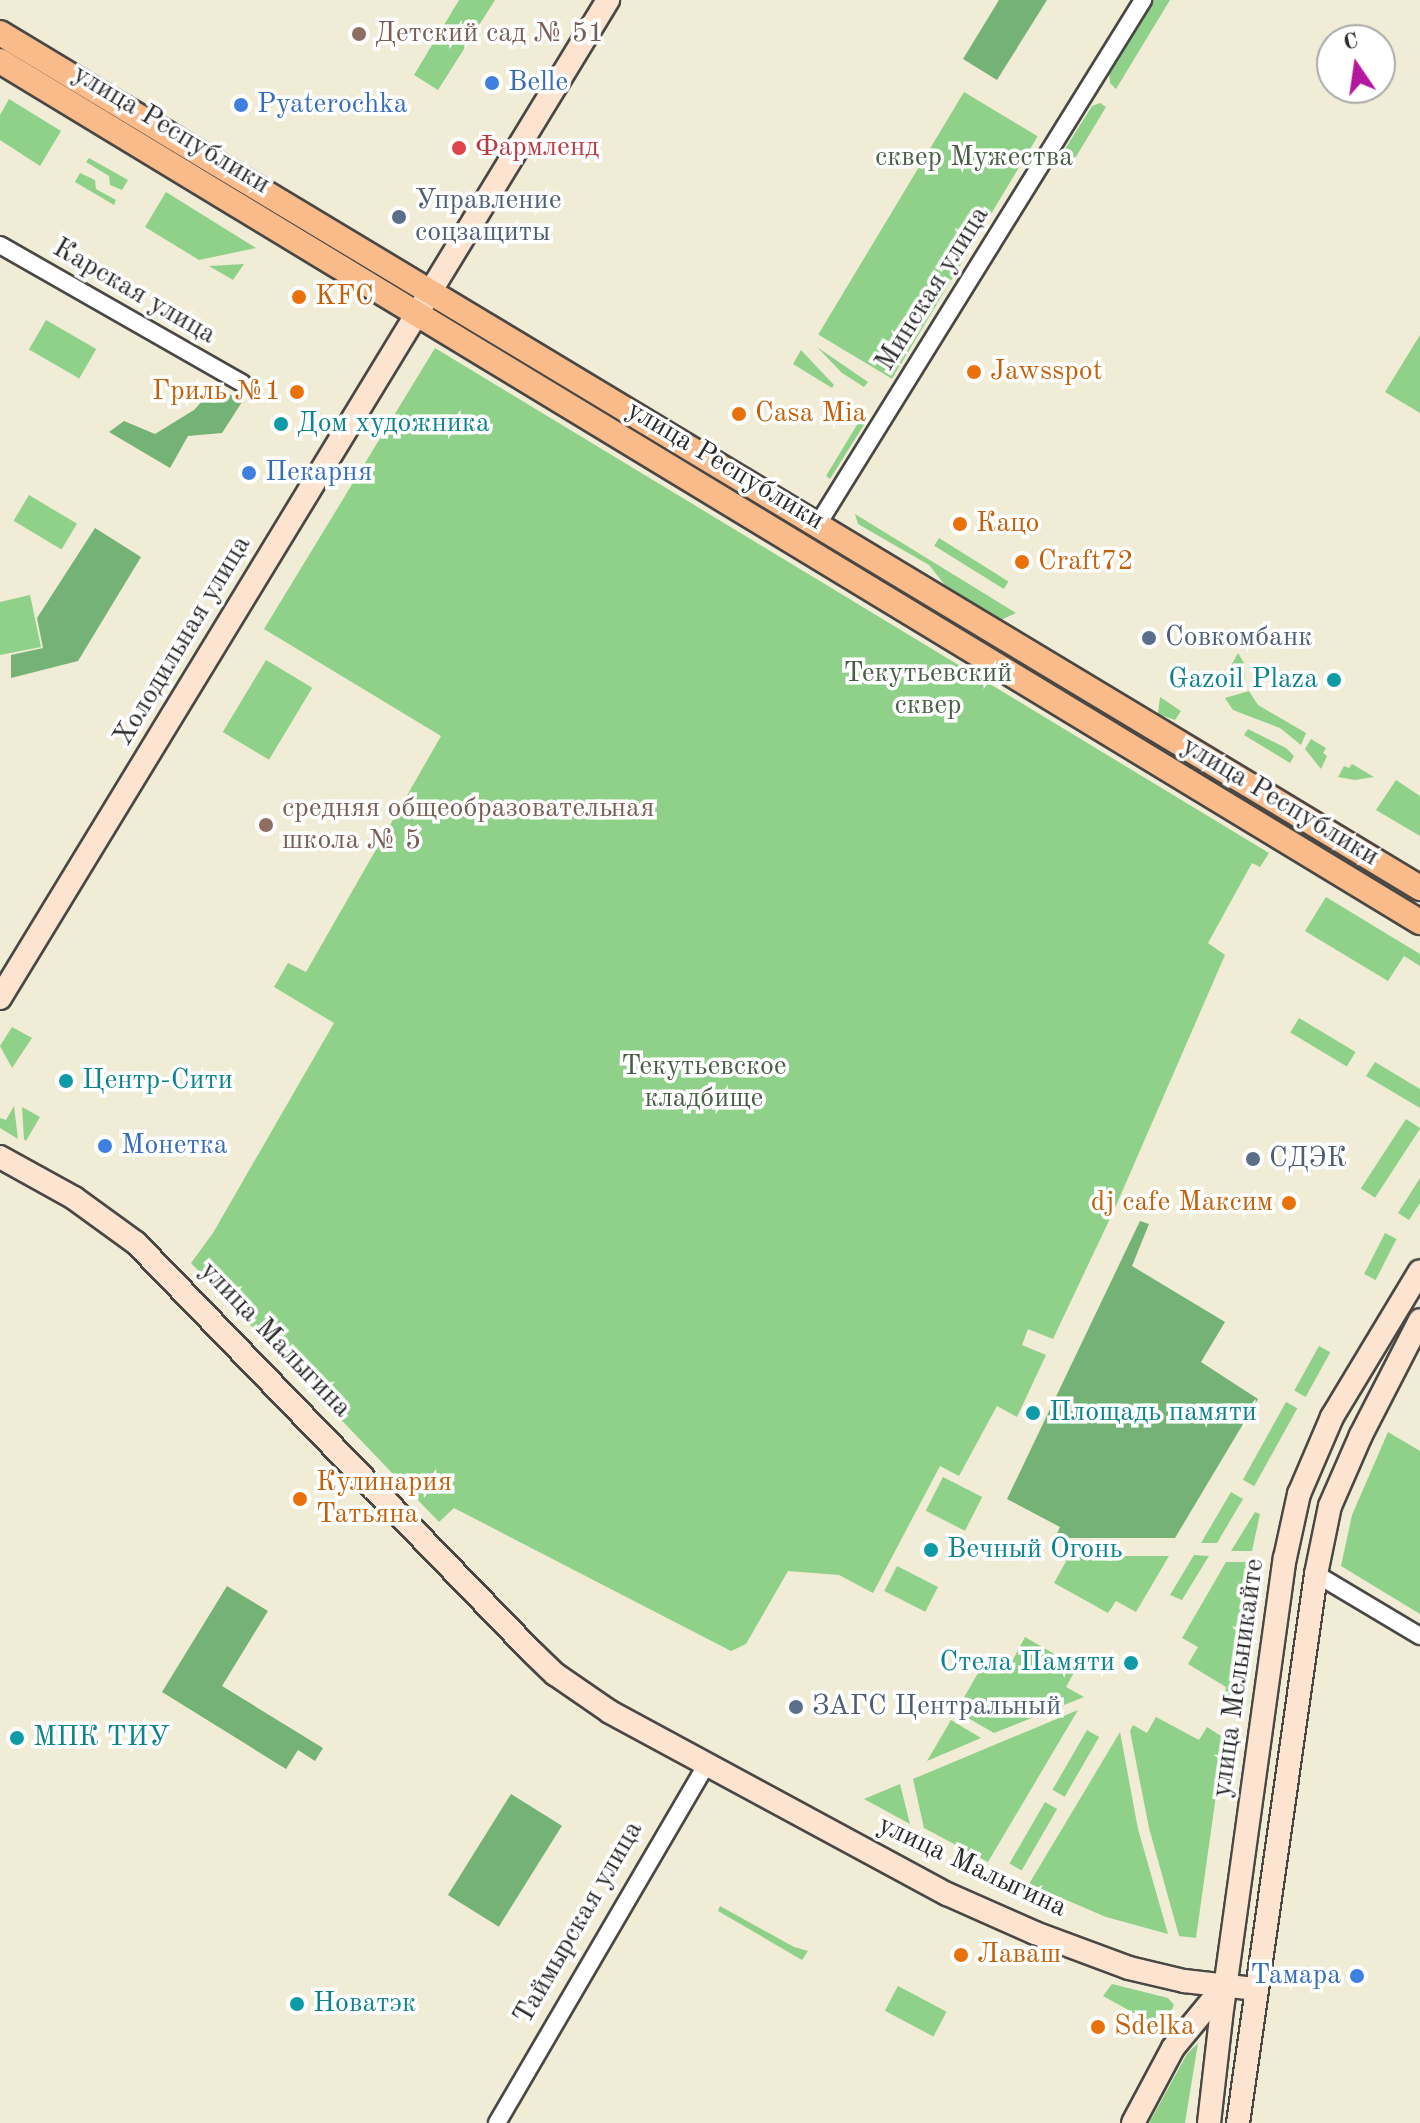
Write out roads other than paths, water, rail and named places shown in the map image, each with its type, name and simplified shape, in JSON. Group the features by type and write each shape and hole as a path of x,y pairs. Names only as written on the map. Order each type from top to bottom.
{"main road":[{"name":"улица Республики","path":"0,33 1420,888"},
{"name":"улица Республики","path":"0,61 1420,922"}],"street":[{"path":"431,292 608,0"},
{"name":"Минская улица","path":"818,524 1143,0"},
{"name":"Карская улица","path":"0,245 242,383"},
{"name":"Холодильная улица","path":"0,998 431,292"},
{"name":"улица Малыгина","path":"0,1157 74,1198 136,1243 505,1624 555,1674 583,1694 947,1894 1035,1933 1129,1968 1184,1981 1225,1985"},
{"name":"улица Мельникайте","path":"1209,2123 1225,1985 1285,1558 1299,1494 1332,1417 1420,1271"},
{"path":"1238,2123 1316,1574 1330,1506 1361,1435 1420,1320"},
{"path":"1316,1574 1420,1636"},
{"name":"Таймырская улица","path":"497,2123 701,1760"},
{"path":"1133,2123 1173,2048 1225,1985 1255,1989"}],"place":[{"name":"Детский сад № 51","path":"359,34"},
{"name":"Belle","path":"492,83"},
{"name":"Pyaterochka","path":"241,105"},
{"name":"Фармленд","path":"459,148"},
{"name":"Управление соцзащиты","path":"399,217"},
{"name":"KFC","path":"299,297"},
{"name":"Jawsspot","path":"974,372"},
{"name":"Гриль №1","path":"297,392"},
{"name":"Casa Mia","path":"739,414"},
{"name":"Дом художника","path":"281,424"},
{"name":"Пекарня","path":"249,473"},
{"name":"Кацо","path":"960,524"},
{"name":"Craft72","path":"1022,562"},
{"name":"Совкомбанк","path":"1149,638"},
{"name":"Gazoil Plaza","path":"1334,680"},
{"name":"средняя общеобразовательная школа № 5","path":"266,825"},
{"name":"Центр-Сити","path":"66,1081"},
{"name":"Монетка","path":"105,1146"},
{"name":"СДЭК","path":"1253,1159"},
{"name":"dj cafe Максим","path":"1289,1203"},
{"name":"Площадь памяти","path":"1033,1413"},
{"name":"Кулинария Татьяна","path":"300,1499"},
{"name":"Вечный Огонь","path":"931,1550"},
{"name":"Стела Памяти","path":"1131,1663"},
{"name":"ЗАГС Центральный","path":"796,1707"},
{"name":"МПК ТИУ","path":"17,1738"},
{"name":"Лаваш","path":"961,1955"},
{"name":"Тамара","path":"1357,1976"},
{"name":"Новатэк","path":"297,2004"},
{"name":"Sdelka","path":"1098,2027"}],"park label":[{"name":"сквер Мужества","path":"974,158"},
{"name":"Текутьевский сквер","path":"928,690"},
{"name":"Текутьевское кладбище","path":"704,1083"}]}
